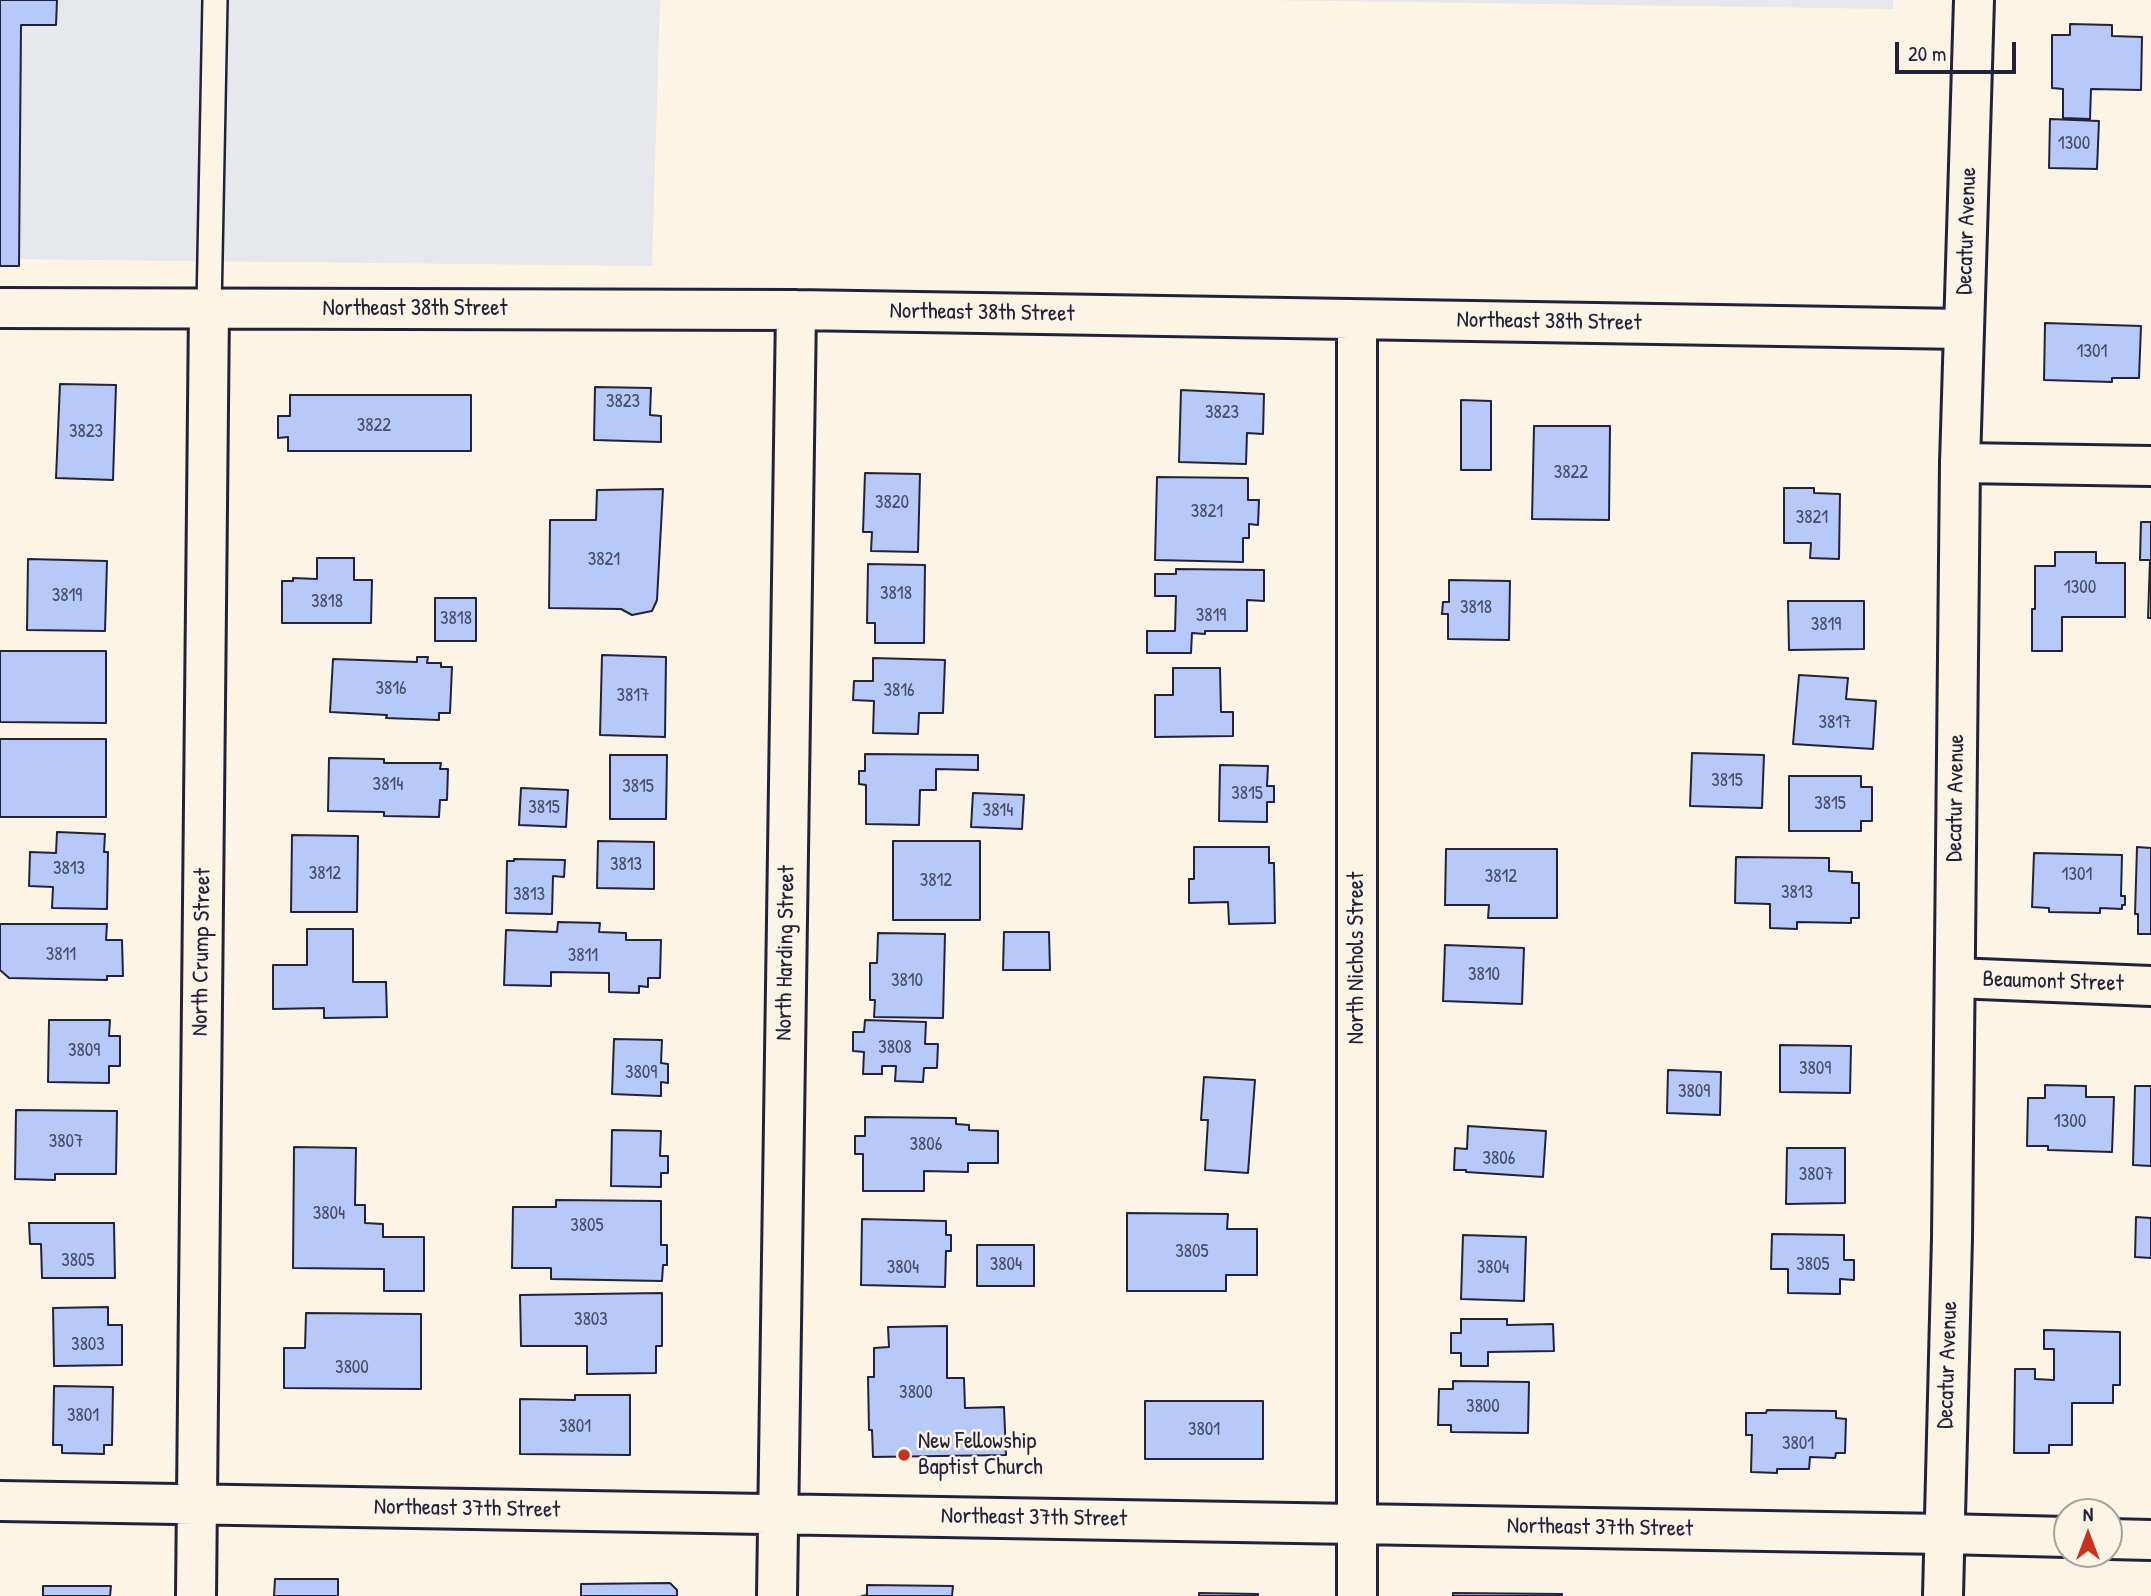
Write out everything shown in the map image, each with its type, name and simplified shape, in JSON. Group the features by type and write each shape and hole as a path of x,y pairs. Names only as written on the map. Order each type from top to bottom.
{"street":[{"name":"Decatur Avenue","path":"1943,1596 1952,1238 1960,463 1974,0"},
{"name":"Northeast 38th Street","path":"0,308 796,310 1964,329"},
{"name":"North Crump Street","path":"196,1596 209,308"},
{"name":"North Harding Street","path":"776,1596 796,310"},
{"name":"North Nichols Street","path":"1357,320 1357,1596"},
{"path":"1960,463 2151,466"},
{"name":"Beaumont Street","path":"1955,978 2151,986"},
{"name":"Northeast 37th Street","path":"0,1501 2053,1537"},
{"path":"2123,1539 2151,1540"}],"lane":[{"path":"209,308 215,0"}],"shaded area":[{"path":"0,0 660,0 652,266 0,259"},
{"path":"1263,0 1893,0 1893,9"}],"building":[{"path":"0,0 57,0 56,25 21,25 19,266 0,266"},
{"path":"2070,24 2112,25 2112,36 2142,37 2141,90 2091,89 2090,119 2063,118 2063,89 2052,88 2052,35 2070,35"},
{"path":"2050,119 2099,121 2097,169 2049,168"},
{"path":"2045,323 2141,326 2139,378 2112,378 2112,382 2044,380"},
{"path":"60,384 116,385 113,480 56,478"},
{"path":"595,387 651,388 650,415 661,416 661,442 594,440"},
{"path":"1181,390 1264,394 1263,434 1247,433 1246,464 1179,462"},
{"path":"290,395 471,395 471,451 288,451 288,437 278,438 278,416 290,416"},
{"path":"1461,400 1491,401 1491,470 1461,470"},
{"path":"1534,426 1610,426 1609,520 1532,519"},
{"path":"865,473 920,474 918,552 871,551 872,532 863,532"},
{"path":"1157,477 1248,478 1248,500 1259,500 1258,525 1249,524 1249,538 1243,538 1243,562 1155,560"},
{"path":"1784,488 1814,488 1814,493 1840,494 1839,559 1810,558 1811,543 1784,543"},
{"path":"663,489 657,600 652,611 632,615 621,609 549,608 550,520 596,520 597,490"},
{"path":"2141,522 2151,522 2151,618 2148,618 2150,560 2140,560"},
{"path":"2055,552 2096,552 2096,563 2125,563 2125,617 2062,617 2062,651 2032,651 2035,566 2055,566"},
{"path":"317,558 354,558 354,580 372,580 371,623 282,623 282,581 293,581 293,578 317,579"},
{"path":"28,559 107,561 105,631 27,630"},
{"path":"868,564 925,565 924,643 875,643 875,623 867,623"},
{"path":"1176,569 1264,570 1264,601 1247,600 1247,631 1192,633 1191,653 1147,653 1147,631 1175,631 1176,596 1155,596 1155,574 1176,574"},
{"path":"1449,580 1510,581 1509,640 1448,639 1448,614 1442,614 1443,602 1449,602"},
{"path":"435,598 476,598 476,641 435,641"},
{"path":"1788,601 1864,601 1864,649 1789,650"},
{"path":"0,651 106,651 106,723 0,722"},
{"path":"602,655 666,657 665,737 600,735"},
{"path":"417,657 428,657 427,663 441,663 441,667 452,667 450,713 439,713 439,720 330,712 333,659 417,662"},
{"path":"873,658 945,660 943,713 919,713 918,734 873,733 874,701 853,700 854,681 873,681"},
{"path":"1173,668 1220,668 1221,712 1233,712 1233,736 1155,737 1155,695 1173,695"},
{"path":"1799,675 1848,678 1846,699 1876,701 1873,749 1793,744"},
{"path":"0,739 106,739 106,817 0,817"},
{"path":"1692,753 1764,755 1762,808 1690,806"},
{"path":"865,754 978,755 978,770 936,769 936,790 920,790 919,825 866,824 866,785 859,784 859,771 865,771"},
{"path":"610,755 667,755 666,819 610,819"},
{"path":"329,758 384,759 384,763 441,763 440,769 448,769 447,800 440,800 439,817 328,811"},
{"path":"1220,765 1268,766 1267,786 1274,786 1274,802 1267,802 1267,822 1219,821"},
{"path":"1789,776 1861,776 1861,787 1872,787 1872,821 1861,821 1861,831 1789,831"},
{"path":"521,788 568,790 566,827 519,825"},
{"path":"973,793 1024,795 1022,829 971,827"},
{"path":"57,832 105,834 104,852 108,852 107,909 52,908 53,887 29,886 30,852 56,853"},
{"path":"292,835 358,836 357,912 291,912"},
{"path":"598,841 654,842 654,889 597,888"},
{"path":"893,841 980,841 980,920 893,920"},
{"path":"1194,847 1269,847 1269,863 1274,863 1275,923 1229,924 1228,902 1189,903 1189,879 1194,879"},
{"path":"2137,847 2151,848 2151,934 2138,934 2138,914 2135,914"},
{"path":"1446,849 1557,849 1557,918 1488,918 1489,905 1445,905"},
{"path":"2034,853 2122,855 2121,896 2125,896 2125,905 2122,905 2122,909 2100,908 2100,913 2049,912 2049,908 2032,907"},
{"path":"1736,857 1829,858 1829,871 1852,872 1852,883 1859,883 1859,918 1851,918 1851,923 1797,922 1797,929 1770,928 1770,904 1735,903"},
{"path":"565,860 564,877 553,876 552,914 506,913 507,861"},
{"path":"558,922 600,923 599,932 626,933 626,940 661,940 660,978 648,978 648,987 639,986 639,993 609,992 609,973 551,972 551,986 504,985 506,930 557,932"},
{"path":"0,924 107,924 106,940 122,940 123,976 107,976 107,980 9,978 0,970"},
{"path":"307,929 353,929 353,982 386,982 387,1017 324,1018 324,1008 273,1009 273,965 307,965"},
{"path":"1004,932 1049,932 1050,970 1003,970"},
{"path":"878,933 945,934 943,1018 874,1017 875,1000 870,1000 870,963 877,963"},
{"path":"1445,945 1524,948 1522,1004 1443,1001"},
{"path":"49,1020 110,1020 109,1036 120,1036 120,1066 109,1066 109,1083 48,1082"},
{"path":"865,1020 926,1022 925,1044 938,1044 937,1068 924,1068 923,1082 895,1081 896,1066 882,1066 882,1074 863,1074 864,1052 853,1051 853,1032 864,1032"},
{"path":"614,1039 662,1040 661,1063 668,1064 668,1083 661,1082 661,1096 612,1094"},
{"path":"1780,1045 1851,1046 1850,1093 1780,1092"},
{"path":"1668,1070 1721,1072 1720,1115 1667,1113"},
{"path":"1204,1077 1255,1080 1248,1173 1205,1170 1208,1120 1201,1120"},
{"path":"2045,1085 2086,1086 2086,1097 2114,1097 2112,1152 2048,1150 2048,1146 2027,1146 2028,1098 2045,1098"},
{"path":"2135,1086 2151,1086 2151,1166 2133,1165"},
{"path":"16,1110 117,1111 116,1174 55,1174 55,1180 15,1179"},
{"path":"865,1117 956,1118 956,1124 969,1125 969,1130 998,1131 998,1163 968,1163 968,1172 924,1171 924,1191 863,1191 863,1154 855,1154 855,1136 865,1136"},
{"path":"1468,1126 1546,1131 1543,1177 1454,1170 1455,1148 1467,1149"},
{"path":"612,1130 661,1131 660,1156 668,1156 668,1173 661,1173 661,1187 611,1186"},
{"path":"294,1147 356,1148 355,1205 365,1205 365,1223 383,1224 383,1237 424,1237 424,1291 384,1291 384,1269 293,1268"},
{"path":"1787,1148 1845,1148 1845,1203 1786,1204"},
{"path":"556,1200 661,1201 661,1245 667,1245 667,1265 663,1265 662,1281 551,1279 551,1268 512,1268 513,1207 556,1207"},
{"path":"1127,1213 1228,1214 1227,1229 1257,1229 1257,1275 1226,1275 1226,1291 1127,1291"},
{"path":"2136,1217 2151,1218 2151,1258 2135,1257"},
{"path":"862,1219 946,1221 946,1235 951,1235 951,1251 946,1251 945,1287 861,1285"},
{"path":"29,1223 114,1223 115,1278 42,1278 41,1244 30,1244"},
{"path":"1772,1234 1844,1235 1844,1260 1854,1260 1854,1280 1840,1279 1840,1294 1788,1293 1788,1269 1771,1269"},
{"path":"1463,1235 1526,1237 1524,1301 1461,1299"},
{"path":"977,1245 1034,1245 1034,1286 977,1286"},
{"path":"662,1293 662,1346 656,1346 656,1373 587,1374 587,1346 521,1346 520,1295"},
{"path":"108,1307 108,1325 122,1325 122,1365 54,1366 53,1308"},
{"path":"306,1313 421,1314 421,1389 284,1388 284,1348 305,1348"},
{"path":"1461,1319 1507,1319 1507,1325 1553,1324 1554,1351 1488,1352 1488,1366 1461,1366 1461,1353 1451,1353 1451,1333 1461,1333"},
{"path":"947,1326 947,1378 964,1378 965,1408 1004,1407 1006,1455 873,1457 872,1430 869,1430 868,1377 874,1377 874,1348 889,1347 888,1327"},
{"path":"2044,1330 2120,1332 2120,1385 2113,1385 2113,1403 2072,1403 2072,1445 2049,1445 2049,1453 2014,1453 2015,1369 2035,1369 2035,1379 2054,1380 2054,1349 2044,1349"},
{"path":"1453,1381 1529,1382 1528,1433 1451,1432 1451,1425 1438,1425 1439,1389 1453,1389"},
{"path":"54,1386 113,1387 112,1445 104,1445 104,1454 62,1453 62,1445 53,1445"},
{"path":"575,1395 630,1395 630,1455 520,1454 520,1399 575,1400"},
{"path":"1145,1401 1263,1401 1263,1459 1145,1459"},
{"path":"1767,1410 1836,1411 1836,1418 1846,1419 1845,1453 1836,1453 1835,1458 1810,1457 1809,1469 1777,1469 1777,1473 1751,1472 1752,1435 1746,1435 1746,1413 1766,1413"},
{"path":"275,1579 338,1579 338,1596 274,1596"},
{"path":"670,1583 677,1590 677,1596 581,1596 581,1584"},
{"path":"867,1585 953,1586 952,1596 862,1596 867,1595"},
{"path":"43,1586 111,1586 110,1596 43,1596"},
{"path":"1199,1593 1258,1594 1258,1596 1199,1596"},
{"path":"1453,1593 1562,1594 1562,1596 1453,1596"}],"place":[{"name":"New Fellowship Baptist Church","path":"904,1455"}]}
